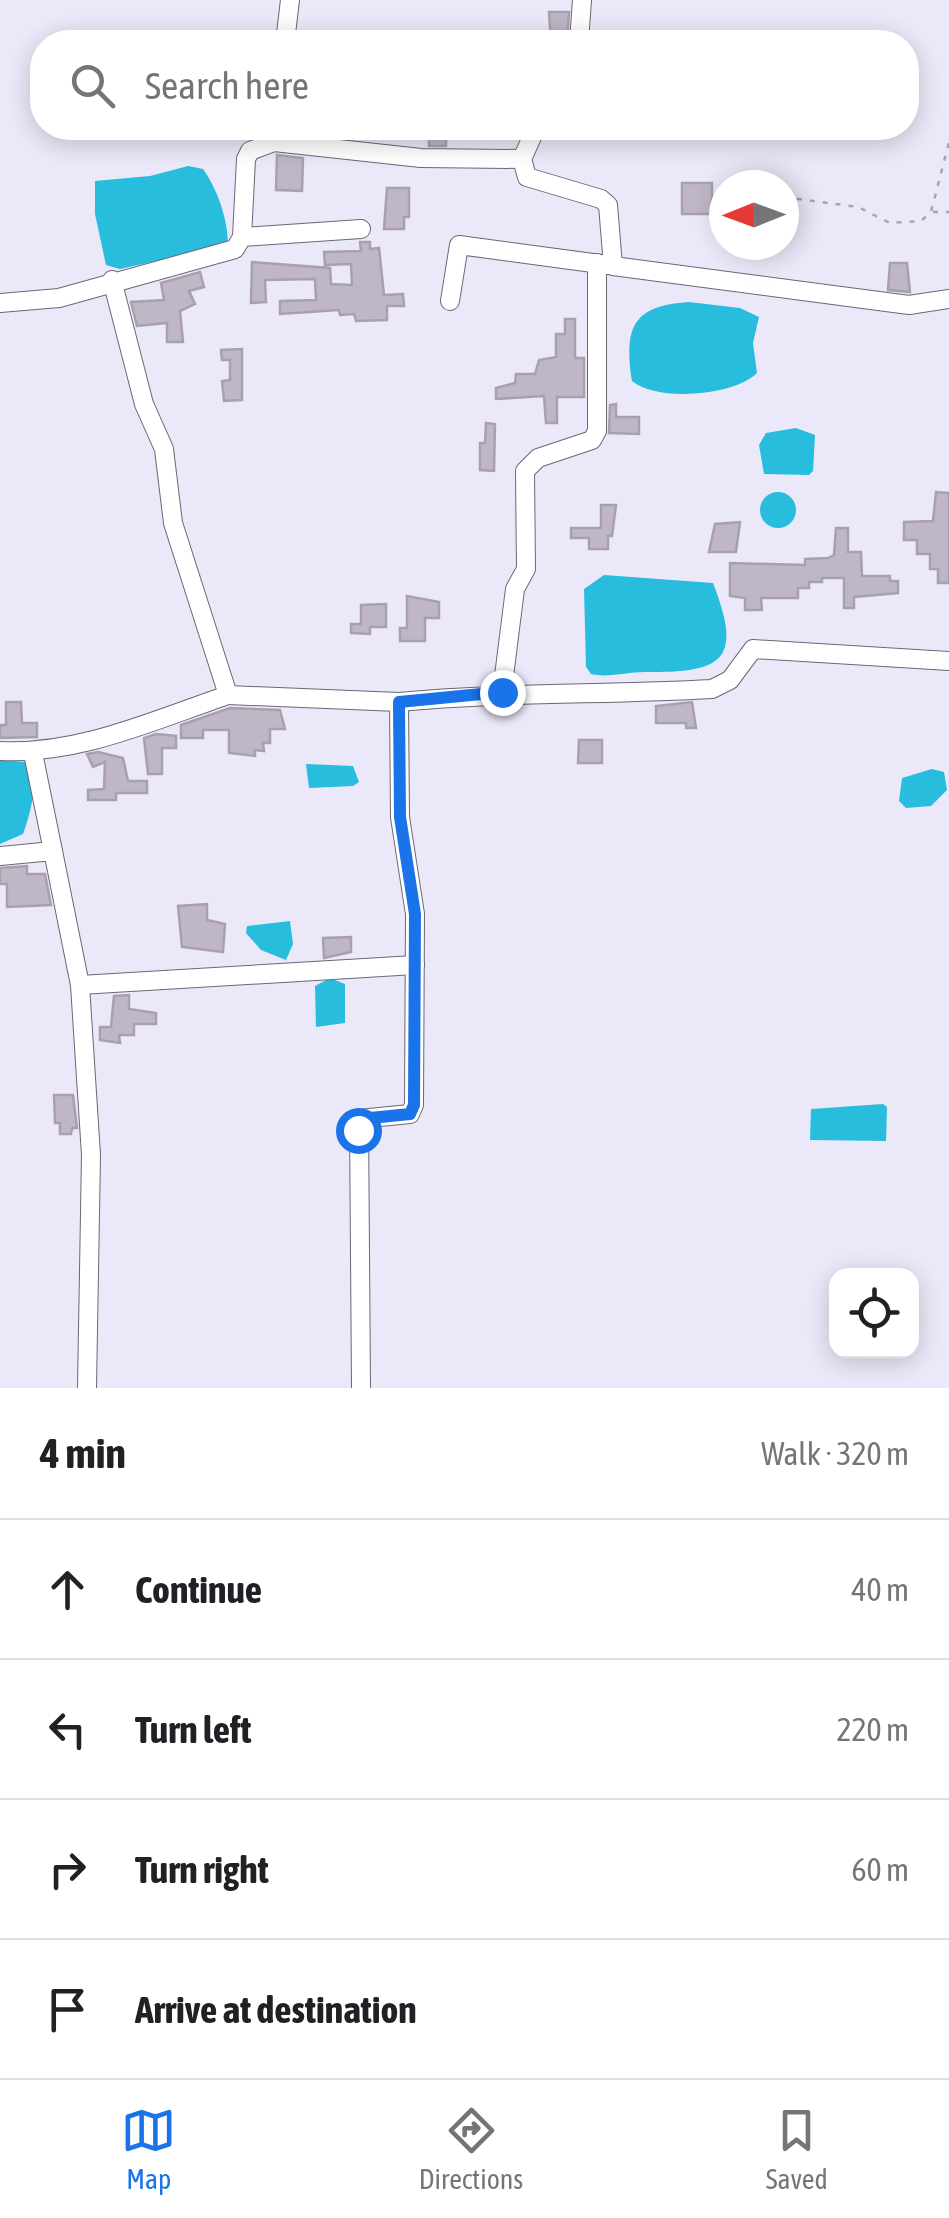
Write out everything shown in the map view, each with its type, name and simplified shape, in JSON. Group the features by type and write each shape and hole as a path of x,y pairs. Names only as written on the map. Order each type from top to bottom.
{"street":[{"path":"286,30 290,0"},
{"path":"580,30 582,0"},
{"path":"0,303 34,304 235,249 242,237 246,159 250,151 266,140"},
{"path":"306,140 421,158 522,159"},
{"path":"502,692 516,589 526,569 524,471 538,458 592,440 597,430 608,205 601,199 527,177 522,159 531,140"},
{"path":"242,237 361,230"},
{"path":"450,301 458,245 909,306 949,299"},
{"path":"112,280 144,404 164,449 173,523 228,695"},
{"path":"0,751 33,753 82,744 228,695 399,702 502,692 586,697 712,688 730,680 753,648 949,660"},
{"path":"361,1388 360,1119 410,1114 414,1105 415,914 400,817 399,702"},
{"path":"33,753 80,985 91,1155 87,1388"},
{"path":"0,856 53,851"},
{"path":"80,985 415,965"}],"path":[{"path":"799,199 858,206 890,223 921,221 932,212 949,142"},
{"path":"932,212 949,212"}],"water":[{"path":"188,166 203,169 213,186 224,216 228,245 120,269 106,265 95,214 95,181 150,176"},
{"path":"689,302 740,308 759,317 753,343 757,373 731,387 695,394 659,392 632,381 630,346 636,322 655,308"},
{"path":"796,428 815,435 813,471 809,475 764,474 759,445 766,433"},
{"path":"778,492 791,497 796,510 791,523 778,528 765,523 760,510 765,497"},
{"path":"604,575 713,583 726,630 720,657 709,665 672,672 591,674 586,667 584,589"},
{"path":"0,760 25,762 33,787 23,834 0,844"},
{"path":"306,764 353,766 359,782 353,786 309,788"},
{"path":"932,769 944,772 947,790 931,806 906,808 899,801 902,778"},
{"path":"290,921 293,944 286,960 261,950 246,933 247,926"},
{"path":"330,978 345,984 345,1023 316,1027 315,986"},
{"path":"883,1104 887,1107 886,1141 810,1140 811,1109"}],"building":[{"path":"549,12 569,12 568,30 550,30"},
{"path":"429,140 446,140 446,146 429,146"},
{"path":"277,155 303,158 302,191 276,190"},
{"path":"682,183 709,183 709,214 682,214"},
{"path":"387,188 409,188 409,217 404,217 404,229 384,229"},
{"path":"360,242 370,242 370,249 379,248 384,295 403,294 404,306 387,306 387,320 356,321 354,314 340,315 339,310 280,314 280,301 316,300 315,279 265,280 266,302 251,303 252,262 330,268 331,284 352,285 351,264 325,265 324,252 361,251"},
{"path":"890,263 907,263 910,292 888,290"},
{"path":"200,272 204,287 189,291 195,304 180,311 183,342 167,342 167,323 137,326 131,302 164,300 161,283"},
{"path":"565,319 575,319 575,358 584,358 584,397 557,397 557,423 546,423 544,396 496,399 496,388 515,383 516,374 535,374 539,360 556,357 556,334 565,334"},
{"path":"242,349 242,400 224,401 222,381 230,380 230,360 222,360 221,350"},
{"path":"616,404 616,417 639,417 639,434 609,433 610,405"},
{"path":"486,423 495,424 494,471 480,470 480,443 485,443"},
{"path":"936,492 949,493 949,583 938,583 938,569 930,569 930,554 917,554 917,540 904,540 904,522 933,521"},
{"path":"601,505 616,505 612,536 608,536 608,549 589,549 589,538 571,538 571,528 601,528"},
{"path":"740,522 736,552 709,552 715,524"},
{"path":"836,528 848,528 848,552 861,552 862,576 890,576 890,581 898,581 898,593 854,597 854,608 844,608 844,578 822,578 822,582 809,582 809,588 798,588 798,598 761,598 762,610 745,610 745,598 730,596 730,563 805,565 805,559 828,558 834,555"},
{"path":"407,596 439,602 439,618 425,618 425,641 400,641 400,628 407,628"},
{"path":"386,604 386,627 370,627 370,634 351,633 351,624 361,624 361,605"},
{"path":"6,702 21,702 22,723 37,723 37,737 0,738 0,725 6,725"},
{"path":"692,702 696,728 686,728 686,723 656,723 656,706"},
{"path":"230,708 280,710 285,729 270,729 270,743 263,743 264,751 255,750 255,756 229,753 229,730 203,730 203,738 181,738 181,725"},
{"path":"156,734 176,736 176,748 162,748 162,774 148,774 144,738"},
{"path":"579,740 602,740 602,763 578,763"},
{"path":"98,752 123,758 128,781 147,781 147,793 116,793 116,800 88,800 88,790 104,789 105,762 93,767 87,754"},
{"path":"27,866 27,874 45,874 51,905 7,907 7,884 0,884 0,868"},
{"path":"207,904 207,920 225,924 223,952 182,947 178,906"},
{"path":"351,937 351,952 324,958 323,938"},
{"path":"129,995 129,1009 156,1013 156,1024 134,1024 134,1035 119,1035 120,1043 100,1040 100,1027 111,1027 114,996"},
{"path":"54,1095 73,1095 77,1128 72,1128 71,1134 60,1134 60,1123 55,1123"}],"route":[{"path":"358,1130 360,1119 410,1114 414,1105 415,914 400,817 399,702 502,692"}]}
